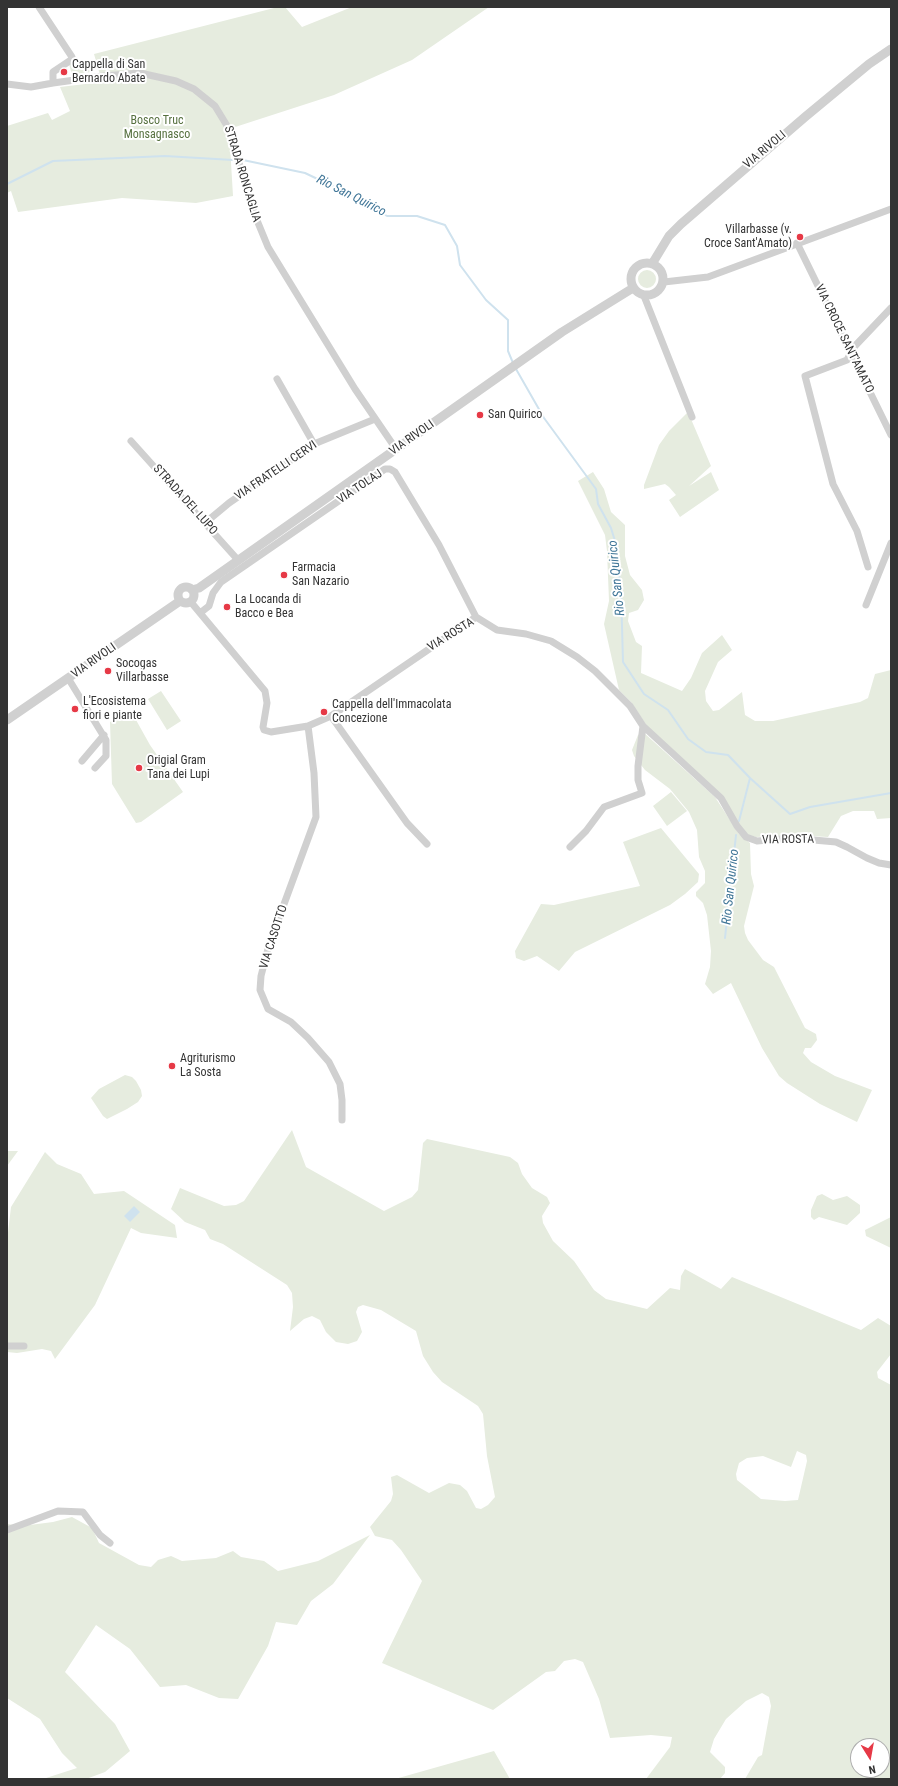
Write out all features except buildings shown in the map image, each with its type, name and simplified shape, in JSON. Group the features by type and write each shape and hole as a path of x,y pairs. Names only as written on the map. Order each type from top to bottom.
{"street":[{"path":"39,7 72,57 71,60 53,72 53,83"},
{"name":"VIA RIVOLI","path":"652,264 669,236 681,224 805,117 869,64 891,49"},
{"name":"STRADA RONCAGLIA","path":"7,84 30,87 104,76 140,73 176,81 194,89 216,106 229,129 254,213 263,236 285,277 374,419 396,449"},
{"path":"664,282 708,276 891,209"},
{"name":"VIA CROCE SANT'AMATO","path":"797,244 891,435"},
{"path":"644,296 654,294 659,291 664,282 660,269 652,264 643,264 635,268 631,276 633,288 644,296 692,416"},
{"name":"VIA RIVOLI","path":"7,720 180,601 178,596 180,589 185,587 192,590 198,588 580,320 633,288"},
{"path":"868,567 857,531 833,484 805,376 848,360 854,347 891,308"},
{"path":"277,379 314,444"},
{"name":"VIA FRATELLI CERVI","path":"205,523 229,503 314,444 374,419"},
{"name":"STRADA DEL LUPO","path":"131,441 238,560"},
{"name":"VIA TOLAJ","path":"200,613 209,606 213,593 221,582 373,478 385,470 390,469 395,472 439,545 476,617"},
{"path":"866,605 891,543"},
{"path":"180,601 185,603 190,601 193,597 192,590"},
{"name":"VIA ROSTA","path":"190,601 265,691 267,703 264,730 281,732 308,726 331,716 476,617 497,630 526,634 551,641 577,656 595,671 630,706 643,726 721,798 737,826 746,837 757,841 791,838 836,842 873,861 891,865"},
{"path":"68,678 104,735 107,745 106,756 95,768"},
{"path":"331,716 407,823 427,844"},
{"name":"VIA CASOTTO","path":"308,726 315,785 316,817 269,945 261,976 260,990 268,1009 291,1022 308,1038 329,1062 340,1084 342,1120"},
{"path":"570,847 586,831 604,806 642,793 638,780 638,773 643,726"},
{"path":"82,761 104,735"},
{"path":"7,1346 24,1346"},
{"path":"7,1530 58,1511 83,1512 100,1535 110,1543"}],"green space":[{"name":"Bosco Truc Monsagnasco","path":"278,7 285,7 302,27 352,7 489,7 412,60 334,95 229,129 233,196 196,203 122,198 18,212 11,191 7,193 7,126 48,113 52,120 70,111 60,87 102,82 94,54"},
{"path":"89,62 91,72 72,75 69,64"},
{"path":"643,270 651,270 656,275 654,286 651,288 643,288 638,283 638,275"},
{"path":"688,412 711,466 689,486 711,472 719,490 680,517 669,500 676,495 669,487 665,484 644,489 644,485 659,445 669,431"},
{"path":"593,472 604,489 611,512 625,525 625,556 630,575 642,590 644,600 638,610 629,613 628,621 636,642 642,646 641,673 682,691 691,678 702,653 722,635 732,650 718,662 705,691 706,701 713,711 719,710 742,692 745,715 755,721 773,721 860,702 868,698 875,674 891,670 891,818 877,819 874,811 853,811 841,816 828,837 794,835 756,837 746,835 723,798 647,726 631,702 619,690 604,624 609,601 605,535 578,481"},
{"path":"161,691 181,721 167,730 148,699"},
{"name":"Origial Gram Tana dei Lupi","path":"131,711 150,745 183,792 141,822 136,823 112,784 110,722"},
{"path":"643,732 715,797 739,834 750,843 751,874 754,886 744,926 745,933 748,940 763,960 774,967 805,1028 816,1034 817,1040 811,1048 805,1048 803,1053 811,1062 835,1076 872,1090 857,1122 820,1104 787,1083 779,1076 762,1048 731,983 713,994 705,984 710,967 711,951 707,915 703,903 696,896 696,892 705,883 705,871 699,857 697,830 689,812 670,789 645,770 634,756 632,750 638,735"},
{"path":"671,792 687,811 667,826 653,806"},
{"path":"661,828 699,874 698,882 685,894 670,905 575,952 559,971 537,956 524,961 516,958 515,951 541,904 554,905 640,886 623,842"},
{"path":"125,1075 132,1077 136,1081 141,1090 142,1096 138,1102 107,1119 103,1116 91,1098 99,1089"},
{"path":"292,1130 306,1167 384,1211 412,1197 418,1190 423,1143 427,1139 510,1157 518,1163 522,1174 532,1188 547,1197 550,1203 542,1216 543,1223 553,1241 574,1261 594,1290 606,1299 647,1309 670,1288 680,1290 681,1276 685,1269 721,1289 732,1277 861,1330 878,1318 891,1326 891,1354 877,1372 878,1378 891,1385 891,1779 745,1779 758,1757 762,1755 771,1706 769,1697 762,1693 746,1701 726,1719 714,1739 710,1752 725,1767 725,1773 720,1779 646,1779 670,1747 672,1737 651,1735 610,1738 599,1699 583,1662 575,1659 564,1661 555,1671 546,1672 493,1710 382,1663 422,1581 401,1550 392,1540 375,1536 370,1527 391,1501 393,1494 391,1477 397,1475 429,1493 449,1483 460,1485 467,1491 476,1508 481,1509 488,1505 495,1497 487,1456 483,1414 478,1406 442,1382 433,1372 423,1356 416,1331 381,1310 363,1305 358,1307 356,1312 362,1332 357,1341 348,1344 336,1342 326,1332 320,1320 312,1316 304,1319 290,1331 293,1307 292,1293 287,1285 223,1244 210,1239 205,1230 185,1222 171,1209 180,1188 224,1206 236,1205 244,1201","holes":["797,1451 806,1455 807,1461 798,1500 785,1501 761,1499 737,1480 736,1474 739,1463 747,1458 763,1456 791,1467"]},
{"path":"7,1151 18,1151 7,1166"},
{"path":"45,1152 57,1164 81,1174 94,1194 124,1191 175,1225 177,1238 141,1233 131,1228 95,1305 55,1359 51,1351 42,1349 17,1353 7,1352 7,1241 11,1207"},
{"path":"822,1194 833,1200 847,1196 860,1205 860,1213 847,1225 819,1217 814,1220 811,1217 811,1210 817,1196"},
{"path":"891,1217 891,1248 866,1236 865,1230"},
{"path":"72,1517 92,1528 99,1543 139,1565 151,1567 158,1560 171,1556 182,1561 216,1558 233,1551 241,1557 264,1561 278,1571 318,1561 370,1535 333,1584 311,1601 297,1625 276,1622 268,1646 238,1699 219,1698 186,1685 160,1687 130,1649 96,1625 65,1672 115,1724 130,1751 105,1772 86,1779 43,1779 77,1768 62,1753 40,1719 7,1698 7,1524 22,1526 53,1522"},
{"path":"494,1751 510,1779 395,1779"}],"water":[{"path":"134,1206 140,1212 130,1222 124,1216"}],"waterway":[{"name":"Rio San Quirico","path":"7,184 53,161 165,156 233,160"},
{"name":"Rio San Quirico","path":"243,160 305,173 349,194 387,216 417,216 445,225 457,246 460,265 486,300 508,320 508,351 513,363"},
{"name":"Rio San Quirico","path":"516,369 544,418 596,489 598,504 611,528 615,541 621,591 623,662 644,694 668,710 688,739 706,752 728,755 750,778 739,821"},
{"path":"750,778 790,814 810,807 891,793"},
{"name":"Rio San Quirico","path":"725,938 736,835"}],"place":[{"name":"Cappella di San Bernardo Abate","path":"64,72"},
{"name":"Villarbasse (v. Croce Sant'Amato)","path":"800,237"},
{"name":"San Quirico","path":"480,415"},
{"name":"Farmacia San Nazario","path":"284,575"},
{"name":"La Locanda di Bacco e Bea","path":"227,607"},
{"name":"Socogas Villarbasse","path":"108,671"},
{"name":"L'Ecosistema fiori e piante","path":"75,709"},
{"name":"Cappella dell'Immacolata Concezione","path":"324,712"},
{"name":"Origial Gram Tana dei Lupi","path":"139,768"},
{"name":"Agriturismo La Sosta","path":"172,1066"}]}
